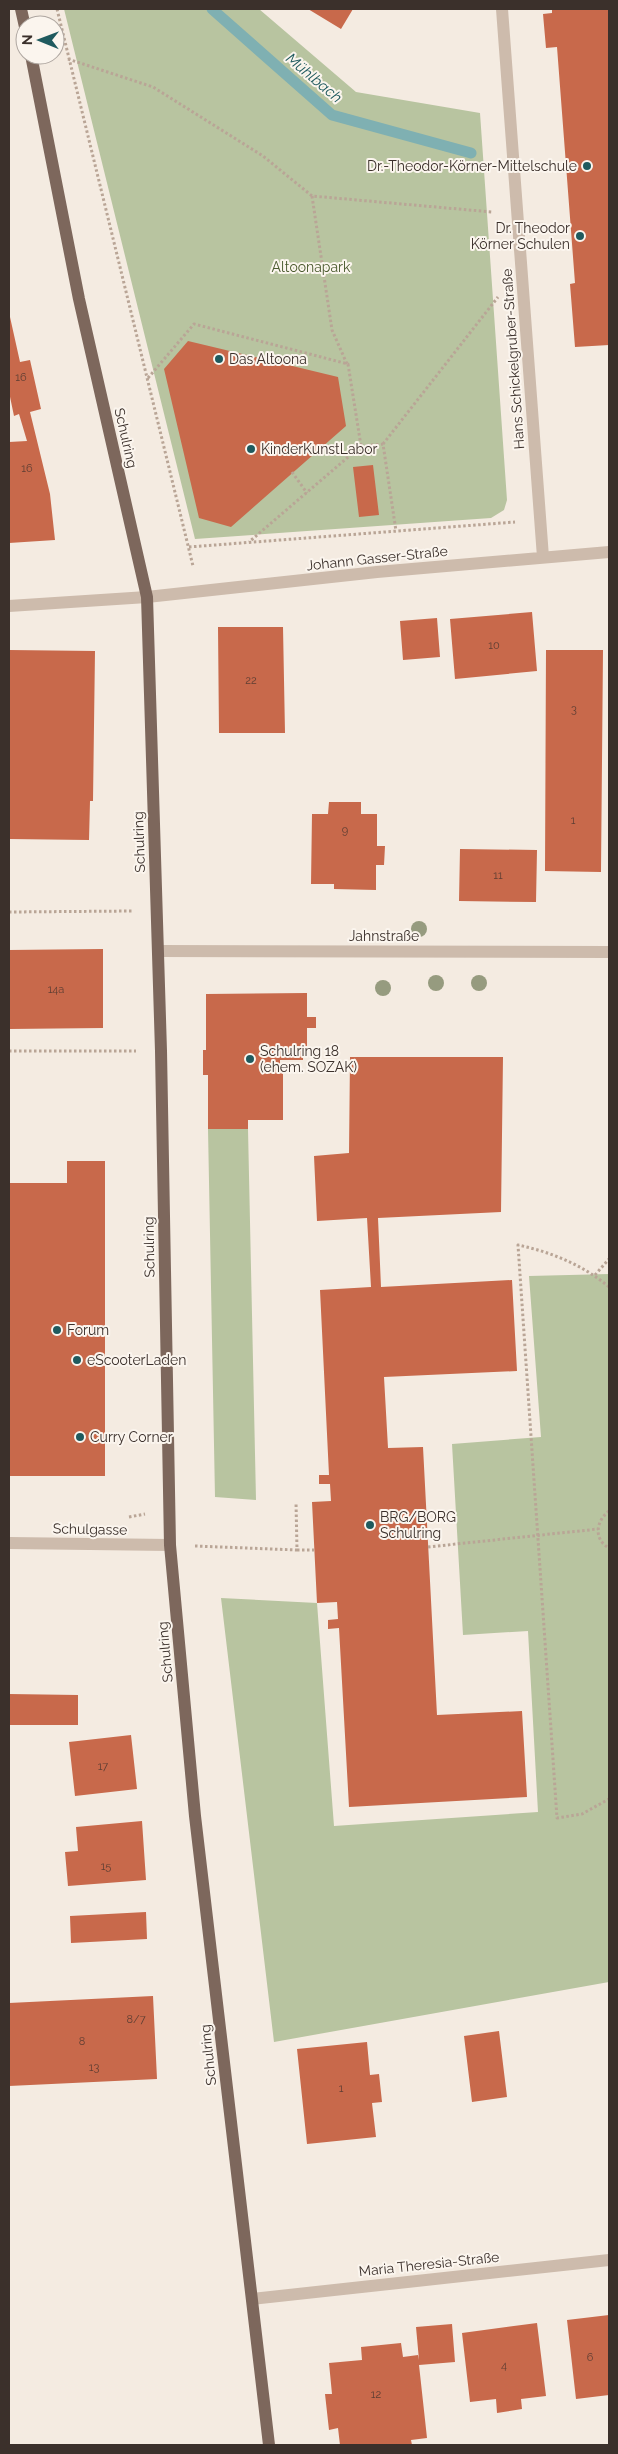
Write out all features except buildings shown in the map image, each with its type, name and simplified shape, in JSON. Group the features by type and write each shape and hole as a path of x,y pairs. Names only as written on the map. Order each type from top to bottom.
{"main road":[{"name":"Schulring","path":"33,65 77,289 147,597 161,1051 170,1545 195,1816 269,2445"}],"street":[{"name":"Hans Schickelgruber-Straße","path":"502,9 543,557"},
{"name":"Johann Gasser-Straße","path":"9,606 147,597 609,552"},
{"name":"Jahnstraße","path":"158,951 609,952"},
{"name":"Schulgasse","path":"9,1543 170,1545"},
{"name":"Maria Theresia-Straße","path":"252,2299 609,2260"}],"path":[{"path":"56,9 199,591"},
{"path":"67,58 153,87 263,156 312,196 517,214"},
{"path":"312,196 332,330 348,364 361,446"},
{"path":"396,531 383,444 522,266"},
{"path":"148,378 194,324 348,364"},
{"path":"248,542 361,446 383,444"},
{"path":"292,472 307,492"},
{"path":"189,548 540,520"},
{"path":"9,912 157,911"},
{"path":"9,1051 161,1051"},
{"path":"609,1287 595,1275 543,1250 518,1245 540,1536 557,1818 582,1814 609,1799"},
{"path":"595,1275 609,1259"},
{"path":"296,1502 296,1550"},
{"path":"609,1511 603,1516 598,1529 602,1542 609,1548"},
{"path":"428,1547 598,1529"},
{"path":"170,1545 314,1550"}],"green space":[{"name":"Altoonapark","path":"64,9 259,9 356,92 480,113 507,500 504,510 491,518 195,539"},
{"path":"208,1129 248,1129 256,1500 215,1497"},
{"path":"609,1274 609,1982 274,2042 221,1598 317,1603 334,1826 538,1812 528,1631 463,1635 452,1444 541,1437 529,1276"}],"waterway":[{"name":"Mühlbach","path":"212,9 332,115 471,153"}],"place":[{"name":"Dr.-Theodor-Körner-Mittelschule","path":"587,166"},
{"name":"Dr. Theodor Körner Schulen","path":"580,236"},
{"name":"Das Altoona","path":"219,359"},
{"name":"KinderKunstLabor","path":"251,449"},
{"name":"Schulring 18 (ehem. SOZAK)","path":"250,1059"},
{"name":"Forum","path":"57,1330"},
{"name":"eScooterLaden","path":"77,1360"},
{"name":"Curry Corner","path":"80,1437"},
{"name":"BRG/BORG Schulring","path":"370,1525"}]}
